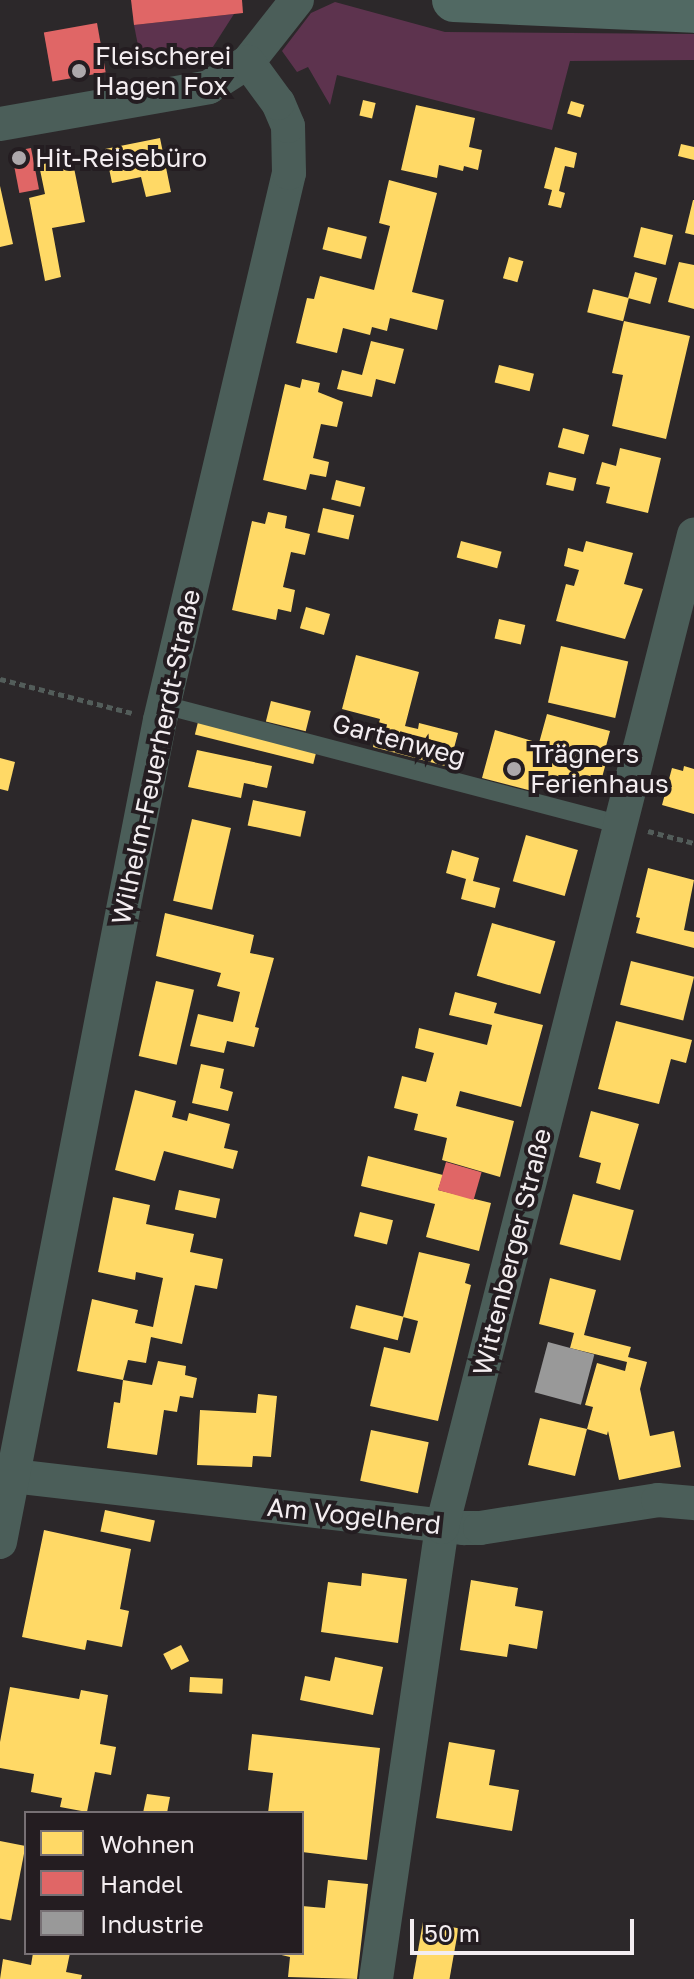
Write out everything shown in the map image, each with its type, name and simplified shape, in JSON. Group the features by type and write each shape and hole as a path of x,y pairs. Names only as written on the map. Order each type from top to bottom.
{"main road":[{"path":"454,0 694,11"}],"street":[{"path":"0,124 209,87 248,62 297,0"},
{"name":"Wilhelm-Feuerherdt-Straße","path":"0,1542 162,713 289,173 288,126 278,103 248,62"},
{"name":"Wittenberger Straße","path":"376,1979 442,1527 630,827 694,535"},
{"name":"Am Vogelherd","path":"13,1476 442,1527 480,1528 658,1500 694,1503"}],"lane":[{"name":"Gartenweg","path":"162,713 630,827"}],"path":[{"path":"0,679 162,713"},
{"path":"630,827 694,843"}],"shaded area":[{"path":"335,2 445,32 694,34 694,60 570,61 552,130 337,75 330,105 308,67 297,72 282,51 311,13"},
{"path":"234,14 209,53 142,66 134,25"}],"building: Wohnen":[{"path":"363,100 376,103 372,119 359,116"},
{"path":"571,101 584,105 581,118 567,113"},
{"path":"416,105 475,118 469,147 482,150 478,170 464,166 463,171 439,165 437,178 401,170"},
{"path":"160,138 171,192 146,197 141,177 112,183 105,149"},
{"path":"681,144 694,147 694,160 678,156"},
{"path":"555,147 577,153 574,168 565,166 559,191 565,193 561,208 548,205 552,190 544,188"},
{"path":"72,158 85,222 52,228 61,277 45,281 29,198 45,194 39,165"},
{"path":"389,180 437,193 412,292 444,300 437,330 390,318 387,331 372,327 370,335 343,328 337,353 296,343 307,298 314,299 320,276 374,290 390,226 379,223"},
{"path":"0,186 13,244 0,247"},
{"path":"694,200 694,235 685,233"},
{"path":"328,227 367,237 361,259 322,249"},
{"path":"641,227 673,235 666,265 634,257"},
{"path":"509,257 523,261 517,282 503,278"},
{"path":"679,262 694,265 694,309 668,302"},
{"path":"635,272 657,278 650,304 628,298"},
{"path":"593,289 629,298 623,321 587,312"},
{"path":"624,321 690,336 666,439 612,426 623,375 612,373"},
{"path":"371,341 404,349 395,384 376,379 372,397 337,389 342,370 362,375"},
{"path":"499,365 534,374 530,391 495,382"},
{"path":"302,379 320,383 318,392 343,402 337,427 321,424 313,458 329,462 326,477 310,474 306,490 263,480 285,384 300,388"},
{"path":"563,428 589,435 584,454 558,447"},
{"path":"620,448 661,458 648,513 606,503 610,487 596,484 602,462 616,466"},
{"path":"549,472 576,478 573,491 546,485"},
{"path":"336,480 365,487 360,507 331,499"},
{"path":"323,508 354,515 349,540 317,532"},
{"path":"268,512 287,516 285,528 310,534 305,555 291,552 283,587 295,590 291,612 278,609 276,620 232,610 252,521 265,524"},
{"path":"461,541 502,552 497,568 457,557"},
{"path":"586,541 633,553 624,584 643,589 625,639 556,621 566,584 574,586 579,570 564,566 568,548 583,552"},
{"path":"306,607 330,614 324,635 300,628"},
{"path":"499,619 525,625 521,645 495,638"},
{"path":"561,646 628,662 615,718 548,703"},
{"path":"356,655 419,672 405,726 418,729 419,723 458,733 449,767 373,747 380,719 342,709"},
{"path":"271,701 311,711 306,731 266,721"},
{"path":"547,714 610,731 605,750 609,752 598,792 540,776 536,792 482,778 495,730 539,743"},
{"path":"199,718 317,748 313,764 195,734"},
{"path":"197,750 272,766 267,788 244,783 241,798 188,787"},
{"path":"0,758 15,762 8,791 0,789"},
{"path":"684,766 694,769 694,814 662,805 672,768 683,771"},
{"path":"253,800 306,811 300,837 248,825"},
{"path":"192,819 231,828 212,910 173,901"},
{"path":"526,835 578,850 565,896 513,881"},
{"path":"452,850 479,858 473,881 500,888 495,908 461,899 466,879 446,873"},
{"path":"648,868 694,880 684,930 694,932 694,948 636,933 640,918 636,917"},
{"path":"165,913 254,935 250,953 274,958 255,1027 259,1028 254,1047 227,1041 224,1053 190,1046 198,1014 233,1022 240,992 217,986 221,973 156,956"},
{"path":"492,923 555,941 540,994 477,976"},
{"path":"631,961 694,977 683,1020 620,1005"},
{"path":"156,981 194,990 177,1065 139,1056"},
{"path":"455,992 497,1003 494,1013 543,1025 521,1107 460,1091 456,1106 514,1121 500,1177 442,1160 447,1138 414,1130 418,1114 394,1108 402,1076 426,1082 434,1053 415,1048 419,1028 487,1045 492,1025 449,1015"},
{"path":"616,1021 692,1040 686,1063 671,1059 659,1104 598,1089"},
{"path":"201,1064 224,1069 220,1088 233,1092 228,1111 192,1103"},
{"path":"135,1090 176,1101 172,1117 187,1121 189,1113 230,1124 224,1148 238,1151 233,1169 164,1151 155,1181 115,1170"},
{"path":"591,1111 639,1124 620,1190 596,1183 601,1163 579,1157"},
{"path":"368,1156 443,1175 438,1190 491,1203 479,1251 426,1237 435,1204 361,1186"},
{"path":"179,1190 220,1199 216,1218 175,1210"},
{"path":"573,1194 634,1210 620,1261 560,1244"},
{"path":"113,1197 150,1205 146,1224 194,1234 190,1252 223,1259 217,1289 195,1285 182,1344 151,1337 146,1363 128,1360 123,1380 77,1371 92,1299 138,1310 135,1323 153,1327 163,1278 136,1272 135,1280 98,1272"},
{"path":"360,1212 393,1220 387,1244 354,1236"},
{"path":"419,1252 470,1264 465,1283 471,1285 438,1421 370,1406 384,1347 410,1353 418,1321 403,1317"},
{"path":"550,1278 596,1290 584,1335 631,1347 628,1357 647,1362 640,1389 650,1436 674,1431 681,1467 619,1480 608,1431 607,1435 587,1429 593,1407 585,1405 597,1363 625,1371 627,1362 570,1348 574,1333 539,1324"},
{"path":"356,1305 404,1317 398,1340 350,1328"},
{"path":"158,1361 186,1366 185,1375 197,1378 193,1398 180,1396 177,1412 164,1410 157,1455 107,1448 114,1402 120,1403 123,1380 152,1385"},
{"path":"258,1394 277,1396 271,1457 253,1456 252,1467 197,1465 200,1410 256,1413"},
{"path":"540,1418 587,1429 575,1476 528,1465"},
{"path":"371,1430 429,1442 418,1493 360,1481"},
{"path":"105,1510 155,1521 150,1542 100,1532"},
{"path":"44,1530 131,1549 120,1609 129,1611 122,1647 87,1640 85,1650 22,1637"},
{"path":"362,1573 407,1579 398,1643 321,1632 328,1582 361,1586"},
{"path":"471,1580 518,1588 515,1606 543,1611 537,1649 509,1644 507,1657 460,1650"},
{"path":"181,1645 189,1661 171,1670 163,1654"},
{"path":"335,1657 383,1667 373,1715 300,1700 305,1676 330,1681"},
{"path":"190,1677 223,1679 222,1694 189,1692"},
{"path":"10,1687 79,1699 81,1690 108,1695 100,1744 116,1747 111,1775 95,1772 87,1811 60,1807 62,1798 31,1792 34,1774 0,1768 0,1742"},
{"path":"252,1734 380,1748 367,1860 304,1852 304,1811 268,1811 273,1773 248,1770"},
{"path":"449,1742 495,1750 489,1785 519,1790 512,1831 436,1818"},
{"path":"147,1794 170,1797 167,1811 143,1811"},
{"path":"0,1841 24,1846 11,1921 0,1918"},
{"path":"328,1880 368,1884 357,1979 288,1977 290,1957 282,1955 304,1955 304,1906 325,1908"},
{"path":"423,1922 458,1928 450,1979 413,1979"},
{"path":"33,1955 70,1955 66,1972 82,1975 81,1979 0,1979 3,1959 31,1965"}],"building: Handel":[{"path":"131,0 242,0 243,13 134,25"},
{"path":"97,23 106,72 53,82 44,32"},
{"path":"31,148 39,189 19,193 11,152"},
{"path":"446,1162 482,1172 474,1200 438,1190"}],"building: Industrie":[{"path":"548,1342 594,1354 581,1405 535,1392"}],"place":[{"name":"Fleischerei Hagen Fox","path":"79,71"},
{"name":"Hit-Reisebüro","path":"19,158"},
{"name":"Trägners Ferienhaus","path":"514,769"}]}
